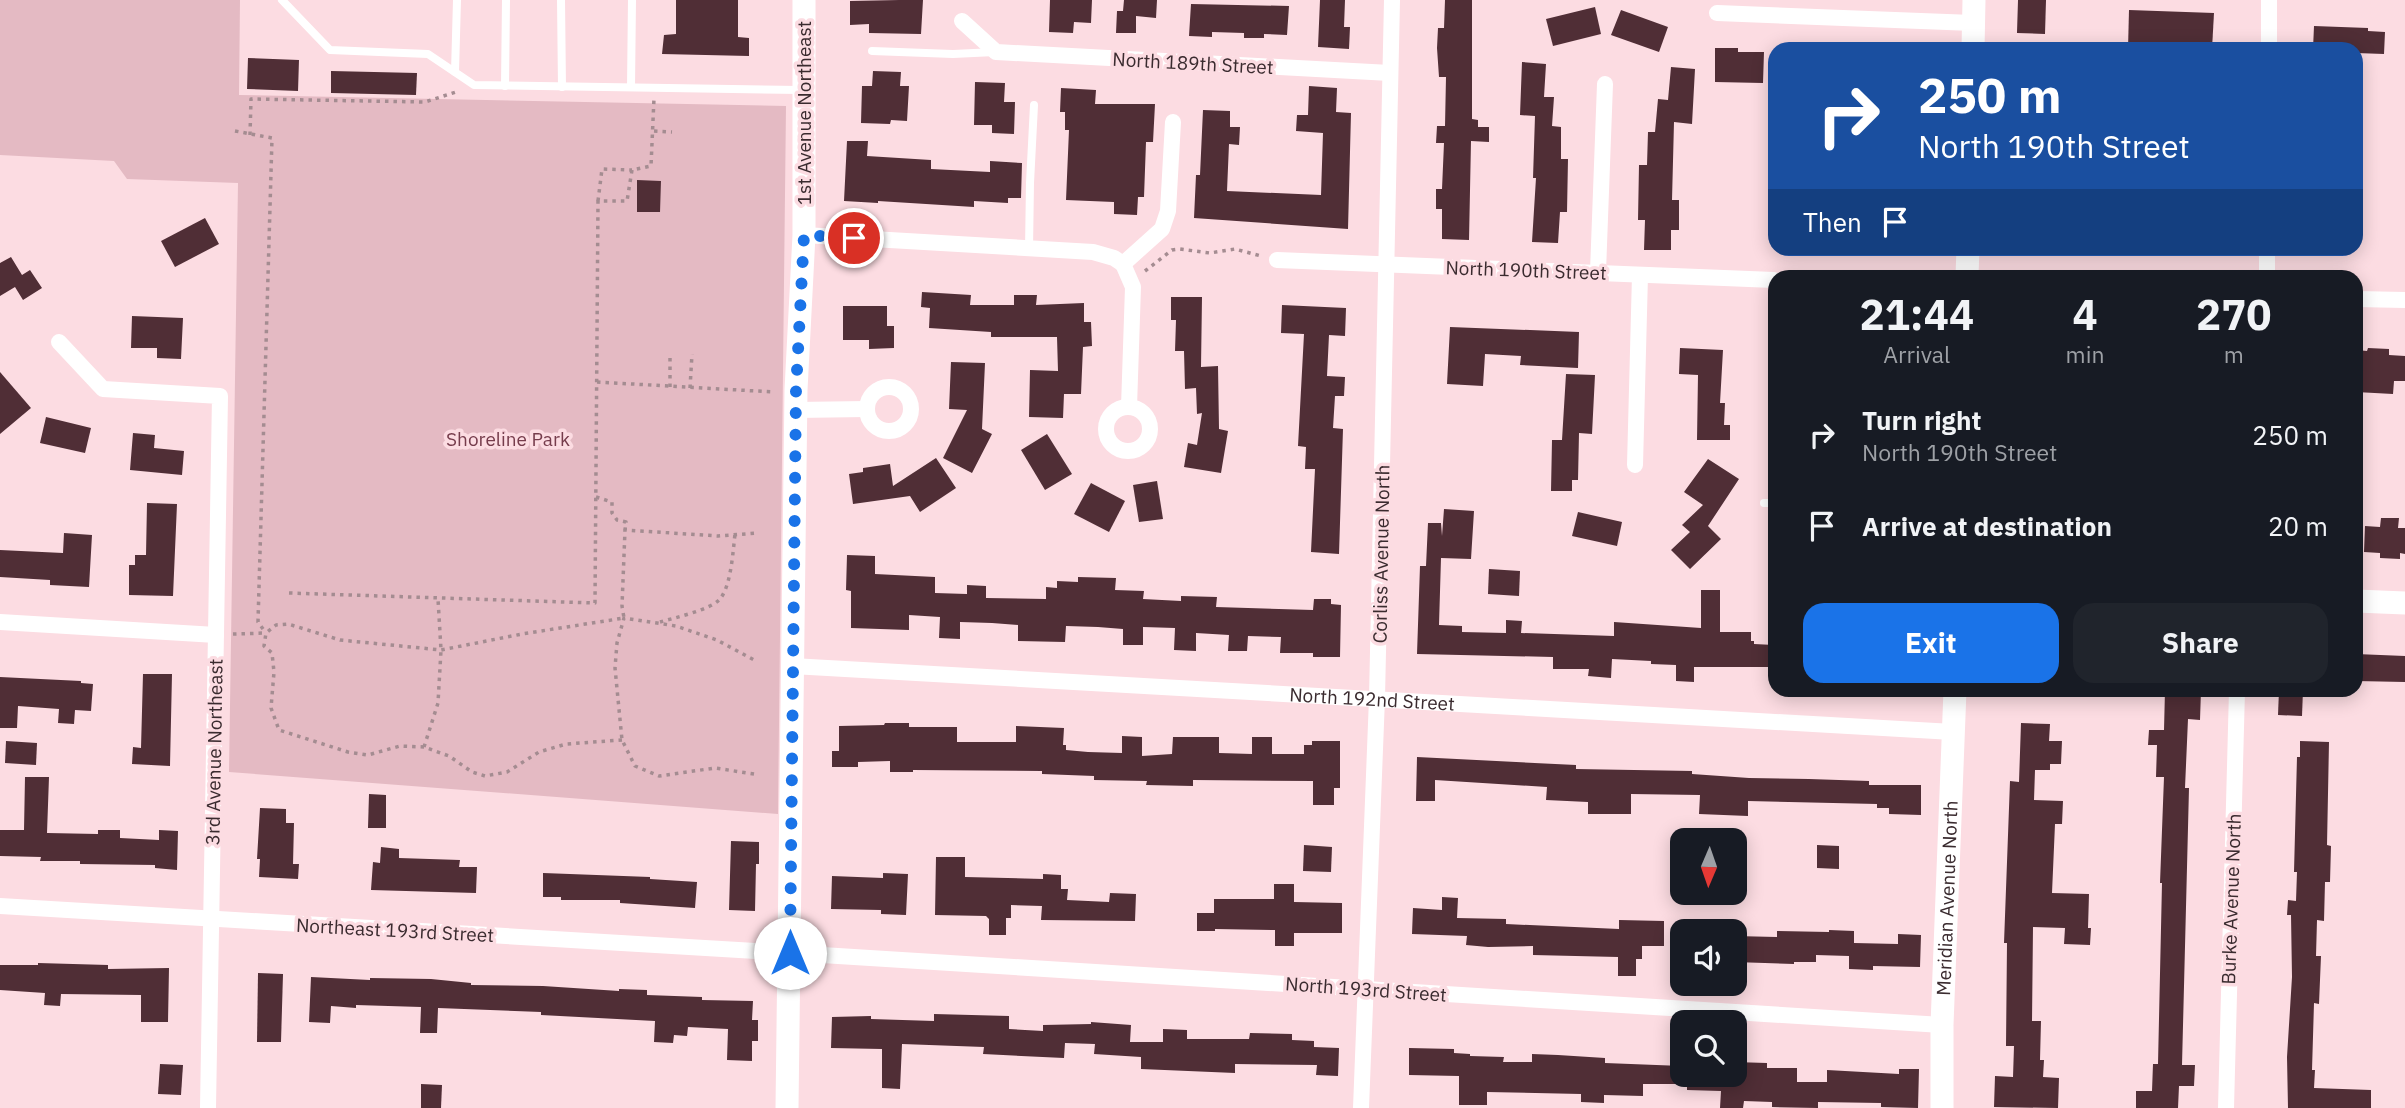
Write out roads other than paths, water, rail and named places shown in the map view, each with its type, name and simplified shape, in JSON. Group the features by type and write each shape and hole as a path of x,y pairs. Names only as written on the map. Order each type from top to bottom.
{"street":[{"name":"1st Avenue Northeast","path":"787,1108 795,410 804,235 804,0"},
{"name":"Corliss Avenue North","path":"1361,1108 1377,698 1392,0"},
{"path":"1973,42 1974,0"},
{"path":"2269,0 2269,42"},
{"path":"1717,13 1973,23"},
{"path":"962,21 996,52"},
{"name":"North 189th Street","path":"996,52 1390,74"},
{"path":"1598,272 1605,84"},
{"path":"1122,264 1162,229 1168,211 1173,122"},
{"path":"804,235 1093,252 1114,258 1122,264 1133,287 1129,407"},
{"name":"North 190th Street","path":"1277,260 1768,280"},
{"path":"1635,464 1640,275"},
{"path":"2363,299 2405,300"},
{"name":"3rd Avenue Northeast","path":"59,342 103,389 220,396 208,1108"},
{"path":"795,410 867,409"},
{"path":"2363,601 2405,603"},
{"path":"0,622 216,635"},
{"name":"North 192nd Street","path":"792,666 1953,732"},
{"name":"Meridian Avenue North","path":"1942,1108 1942,1026 1955,697"},
{"name":"Burke Avenue North","path":"2226,1108 2237,697"},
{"name":"Northeast 193rd Street","path":"0,906 790,953"},
{"name":"North 193rd Street","path":"790,953 1942,1026"}],"lane":[{"path":"282,0 330,50 428,54 474,85 804,90"},
{"path":"455,72 457,0"},
{"path":"505,86 506,0"},
{"path":"561,0 562,87"},
{"path":"631,88 632,0"},
{"name":"North 189th Street","path":"872,51 953,54 996,52"},
{"path":"1029,249 1034,105"}],"park label":[{"name":"Shoreline Park","path":"508,439"}]}
